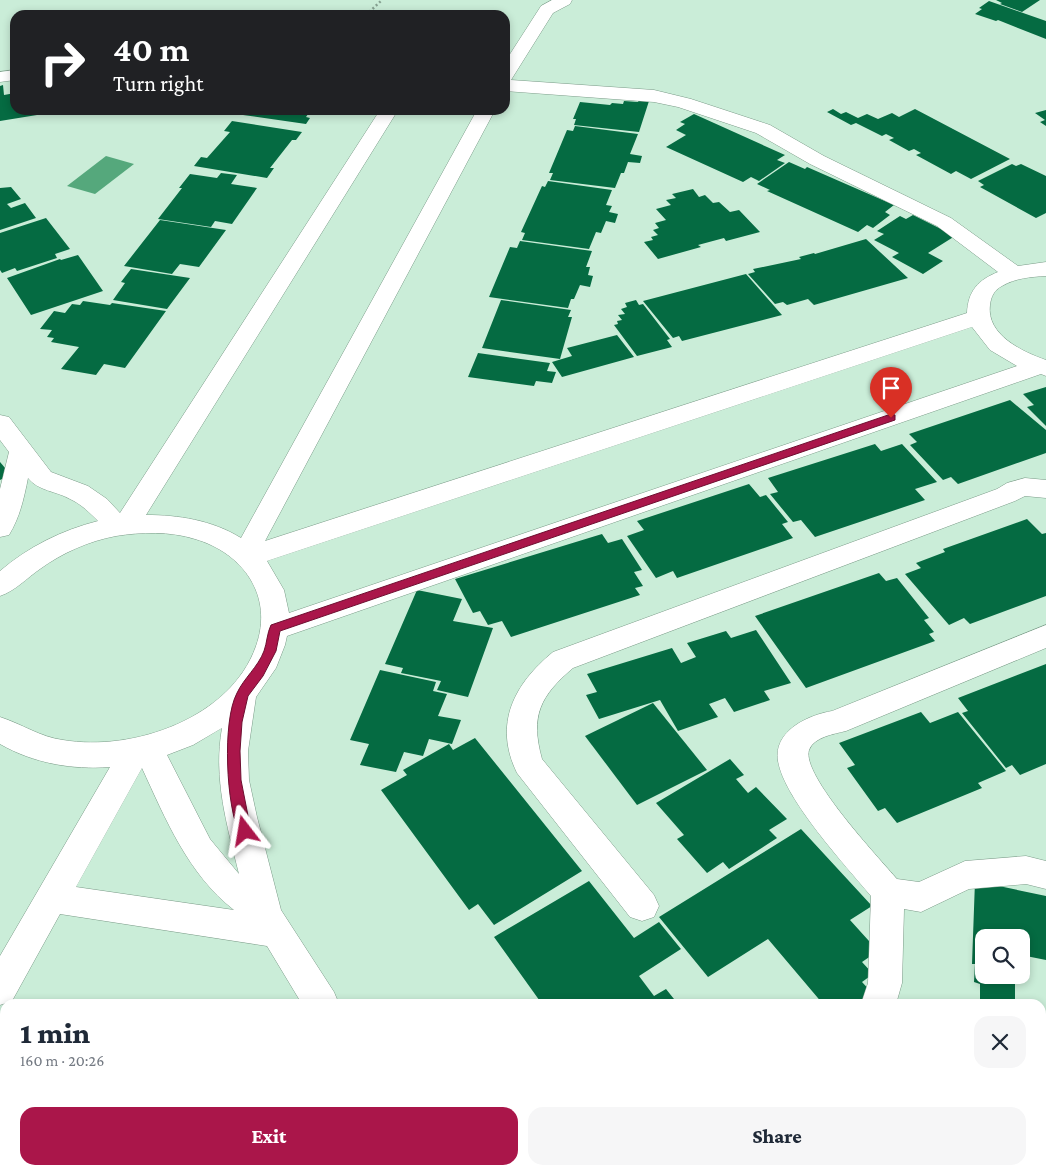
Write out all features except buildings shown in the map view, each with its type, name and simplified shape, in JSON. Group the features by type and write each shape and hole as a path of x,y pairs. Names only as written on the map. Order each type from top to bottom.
{"street":[{"path":"510,68 547,10 564,0"},
{"path":"510,85 654,96 684,103 762,129 817,160 944,222 1012,272"},
{"path":"121,526 386,115"},
{"path":"247,555 483,115"},
{"path":"1043,367 1006,350 993,340 983,329 976,306 979,295 998,278 1012,272 1046,268"},
{"path":"247,555 978,317"},
{"path":"275,629 1043,367"},
{"path":"0,423 42,478 85,496 121,526"},
{"path":"0,528 9,506 21,452"},
{"path":"642,906 528,764 521,744 521,724 524,705 533,688 546,672 563,660 997,498 1014,489 1026,487 1046,489"},
{"path":"0,586 16,571 54,547 89,533 121,526 148,524 192,528 212,534 230,543 247,555 262,572 271,589 276,608 275,629 270,651 258,673 242,694 223,712 175,740 142,750 97,756 74,756 46,751 21,742 0,729"},
{"path":"1046,636 835,722 822,724 802,736 796,745 793,759 797,774 840,835 888,892 921,897 965,875 1026,870 1046,875"},
{"path":"242,694 233,751 234,780 241,817 271,923 319,999"},
{"path":"0,989 52,898 142,750"},
{"path":"142,750 197,844 218,875 271,923"},
{"path":"880,999 885,983 888,892"},
{"path":"52,898 271,923"}],"path":[{"path":"371,10 382,0"}],"shaded area":[{"path":"106,156 134,164 95,194 67,186"}],"route":[{"path":"245,831 234,780 233,751 236,722 242,694 258,673 270,651 275,629 891,418"}]}
